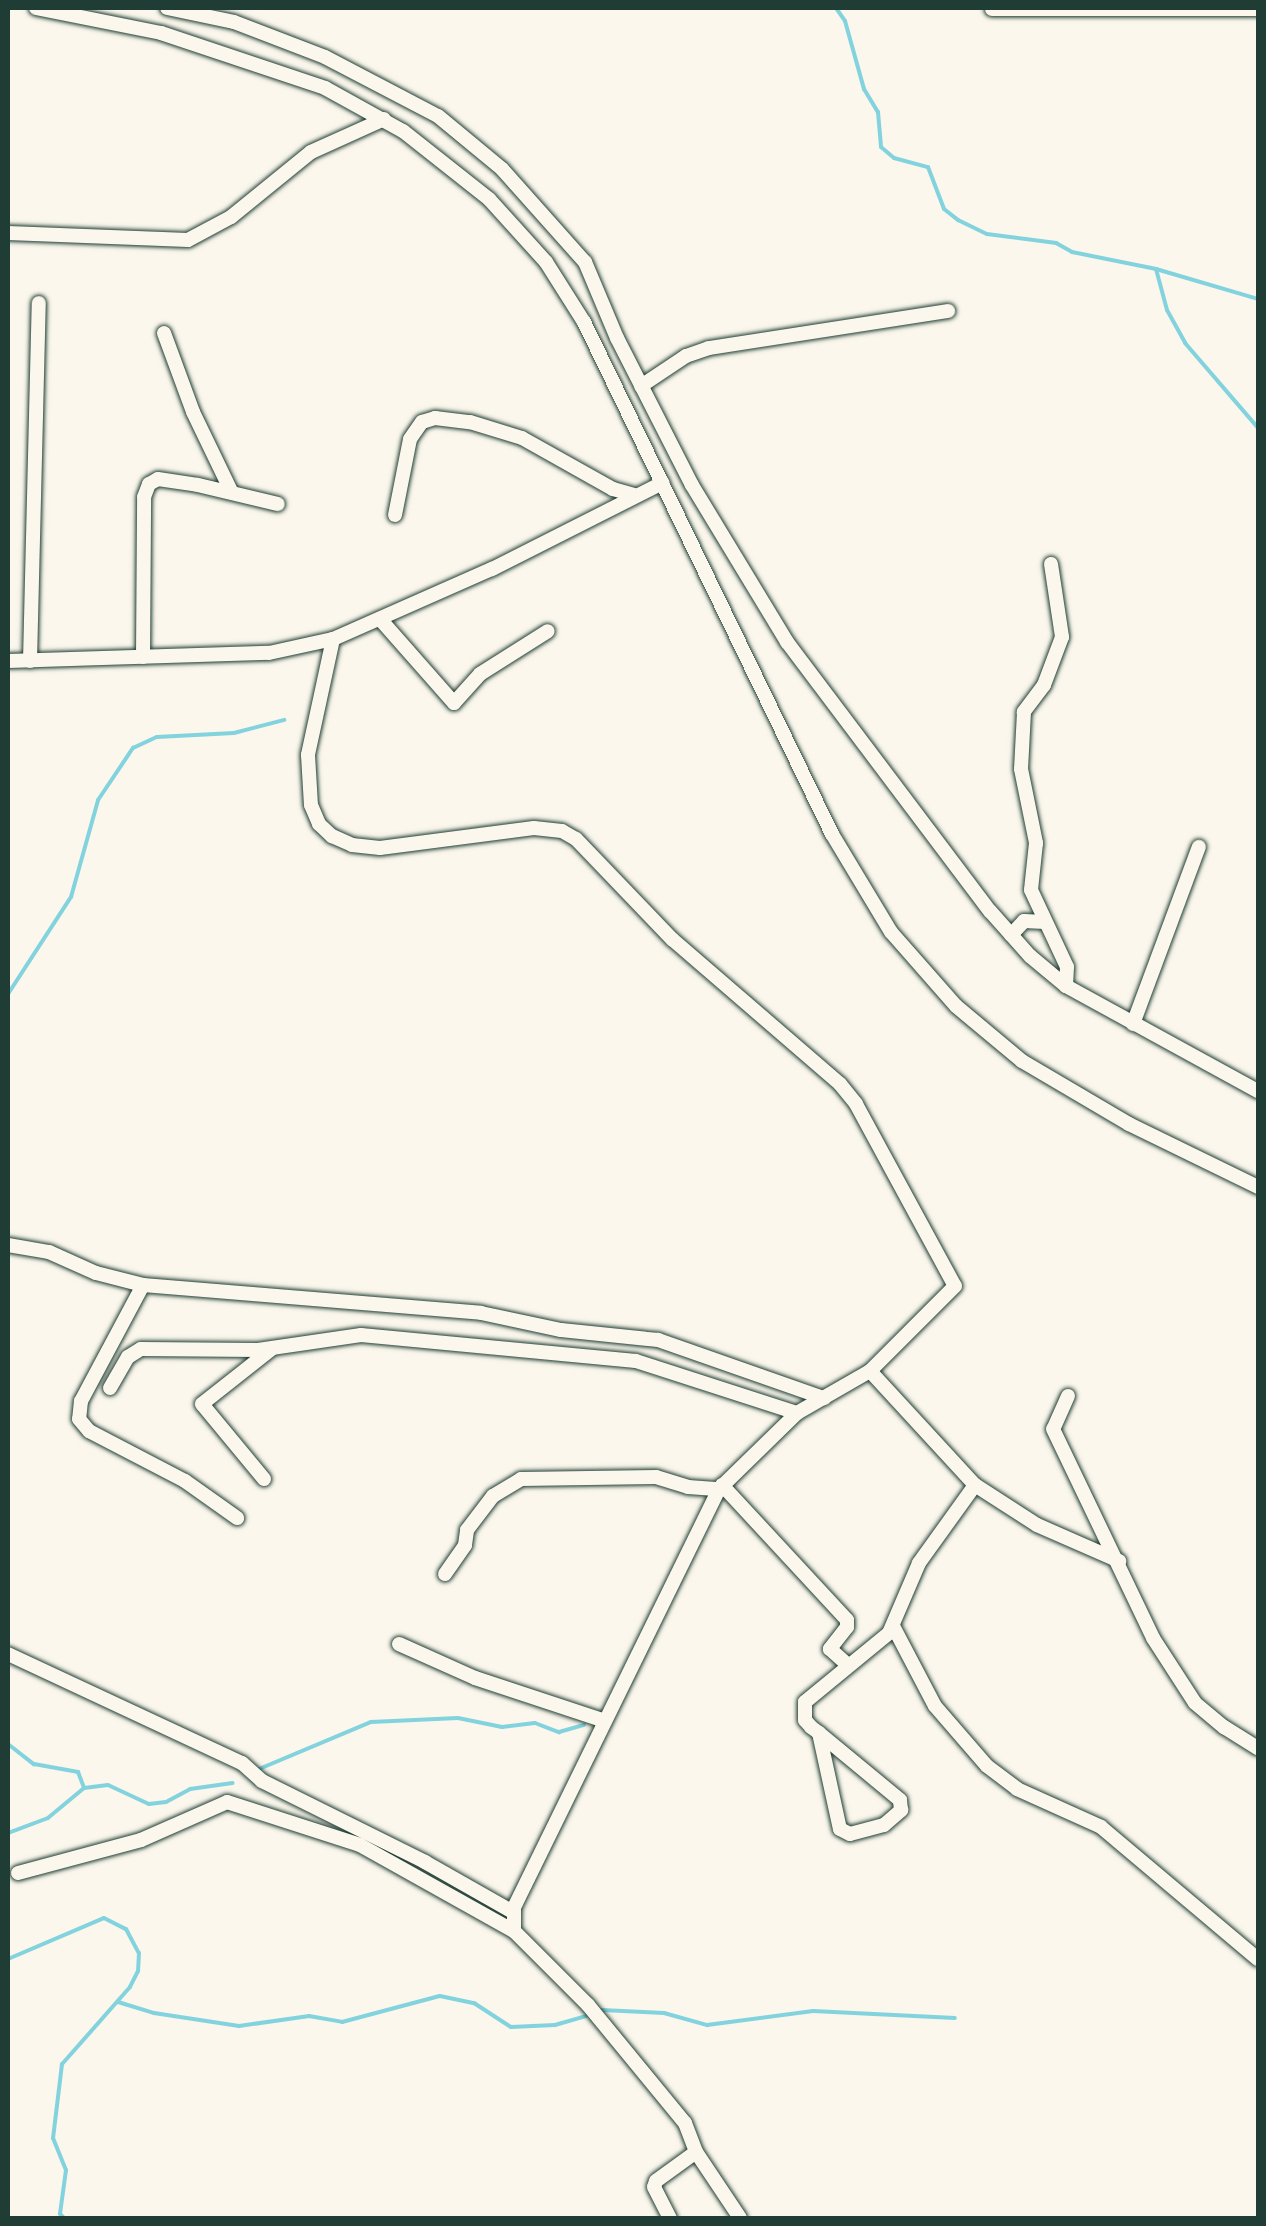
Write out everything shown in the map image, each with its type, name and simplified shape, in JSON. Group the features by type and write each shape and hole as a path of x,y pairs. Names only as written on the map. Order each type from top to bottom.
{"street":[{"path":"36,8 220,50 325,88 384,119 439,156 489,198 546,262 578,312 849,867 916,963 956,1006 1022,1061 1129,1124 1258,1187"},
{"path":"167,8 234,22 325,58 398,93 473,144 516,183 585,262 641,386 718,531 787,642 1011,935 1066,986 1258,1091"},
{"path":"992,9 1258,9"},
{"path":"8,233 188,240 231,216 312,152 384,119"},
{"path":"30,660 40,304"},
{"path":"641,386 686,356 710,348 948,311"},
{"path":"164,333 193,412 231,492"},
{"path":"395,515 410,438 422,422 435,418 470,422 522,438 613,488 634,495"},
{"path":"142,657 146,490 158,479 278,504"},
{"path":"8,661 269,652 334,639 492,569 662,483"},
{"path":"1051,564 1062,637 1044,685 1026,708 1022,769 1036,844 1031,890 1067,968 1066,986"},
{"path":"380,619 454,702 480,674 548,631"},
{"path":"334,639 308,755 307,780 315,814 332,836 380,848 534,828 562,831 591,853 672,939 824,1068 856,1104 956,1286 870,1371 797,1414 721,1487 512,1912 514,1931"},
{"path":"1133,1024 1199,847"},
{"path":"1011,935 1024,920 1046,922"},
{"path":"8,1245 49,1252 96,1273 143,1285 481,1313 561,1330 658,1340 824,1398"},
{"path":"143,1285 81,1401 79,1419 90,1431 185,1481 237,1518"},
{"path":"110,1388 128,1358 141,1349 273,1348 361,1334 616,1358 656,1366 797,1414"},
{"path":"264,1479 202,1404 273,1348"},
{"path":"870,1371 975,1485 1037,1524 1119,1561"},
{"path":"1068,1396 1054,1429 1153,1638 1195,1702 1224,1728 1258,1748"},
{"path":"445,1574 484,1506 502,1487 521,1479 656,1478 721,1487 847,1620 847,1627 830,1649 848,1665"},
{"path":"819,1733 840,1829 850,1834 884,1825 900,1810 900,1800 805,1720 805,1702 893,1626 919,1563 975,1485"},
{"path":"893,1626 935,1706 987,1766 1018,1789 1101,1827 1258,1960"},
{"path":"399,1644 475,1678 604,1722"},
{"path":"8,1654 242,1763 262,1781 425,1862 512,1912"},
{"path":"18,1873 140,1840 227,1802 360,1845 514,1931 597,2016 684,2124 696,2152 740,2218"},
{"path":"670,2218 656,2196 656,2180 696,2152"}],"waterway":[{"path":"836,8 845,21 864,89 878,112 881,147 894,158 928,167 944,209 958,220 987,234 1056,243 1072,252 1156,269 1258,299"},
{"path":"1156,269 1167,310 1185,343 1258,428"},
{"path":"8,994 71,897 98,800 133,748 157,737 234,733 284,720"},
{"path":"259,1769 371,1722 458,1718 502,1727 535,1723 559,1732 584,1725"},
{"path":"8,1744 34,1764 78,1772 84,1788 48,1818 8,1833"},
{"path":"84,1788 108,1785 149,1804 166,1802 190,1789 233,1783"},
{"path":"8,1959 104,1918 126,1929 139,1953 138,1971 130,1987 62,2064 53,2138 66,2170 60,2214 64,2218"},
{"path":"118,2002 154,2013 239,2026 309,2016 342,2022 440,1996 474,2003 511,2027 555,2025 586,2016"},
{"path":"602,2010 664,2013 707,2025 813,2011 955,2018"}]}
